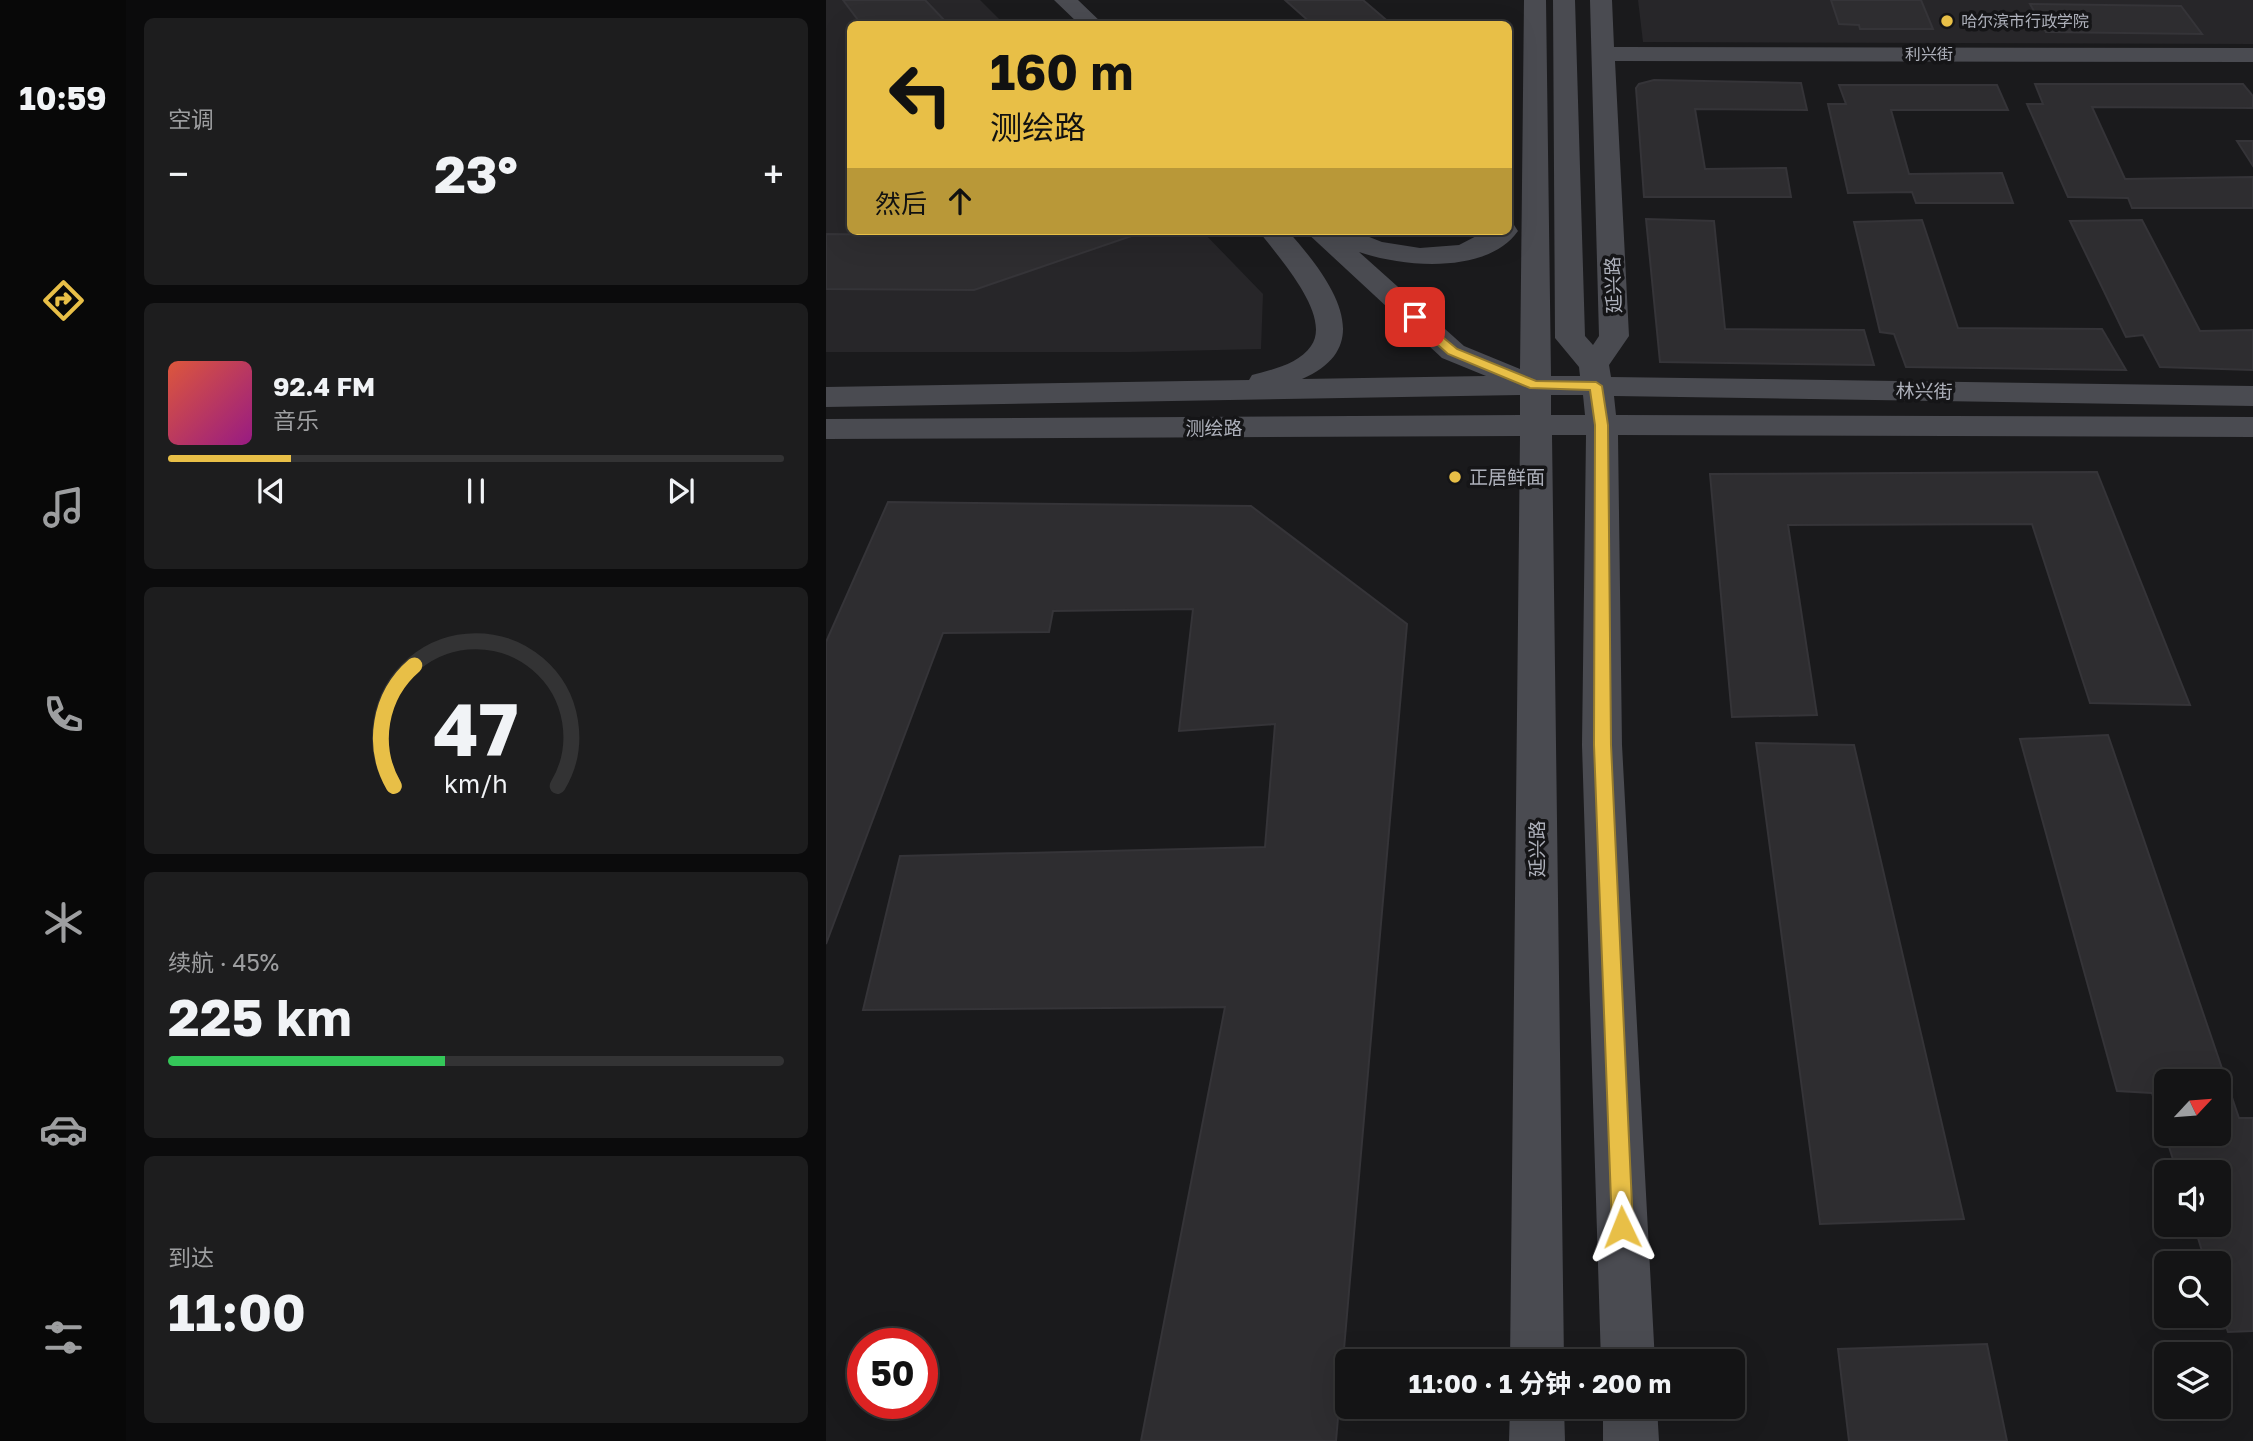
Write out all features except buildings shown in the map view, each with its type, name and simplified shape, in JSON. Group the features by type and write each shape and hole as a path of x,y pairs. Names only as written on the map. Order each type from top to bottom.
{"main road":[{"path":"1065,0 1089,21"},
{"name":"延兴路","path":"1535,0 1522,216 1537,426 1537,1349"},
{"path":"1564,0 1570,338 1595,375 1602,425 1602,745 1627,1349"},
{"name":"延兴路","path":"1595,375 1614,336 1601,0"},
{"path":"1044,8 1058,21"},
{"name":"利兴街","path":"1605,54 2253,55"},
{"path":"1236,390 1303,368 1328,344 1330,332 1322,301 1276,235"},
{"path":"1323,235 1453,352 1534,385"},
{"path":"1341,235 1367,246 1399,254 1433,255 1479,248 1498,235"},
{"name":"测绘路","path":"826,397 1534,385 1595,375"},
{"name":"林兴街","path":"1595,375 2253,396"},
{"name":"测绘路","path":"826,429 1602,425"},
{"name":"林兴街","path":"1602,425 2253,427"},
{"path":"1537,1419 1537,1441"},
{"path":"1630,1419 1631,1441"}],"shaded area":[{"path":"826,0 980,0 1001,21 847,21 847,235 1206,235 1263,294 1261,349 1131,352 826,352"},
{"name":"哈尔滨市行政学院","path":"1638,0 2253,0 2253,44 1643,42"}],"place":[{"name":"哈尔滨市行政学院","path":"1947,21"},
{"name":"正居鲜面","path":"1455,477"}],"route":[{"path":"1415,317 1453,352 1534,385 1596,386 1602,425 1602,745 1622,1227"}]}
